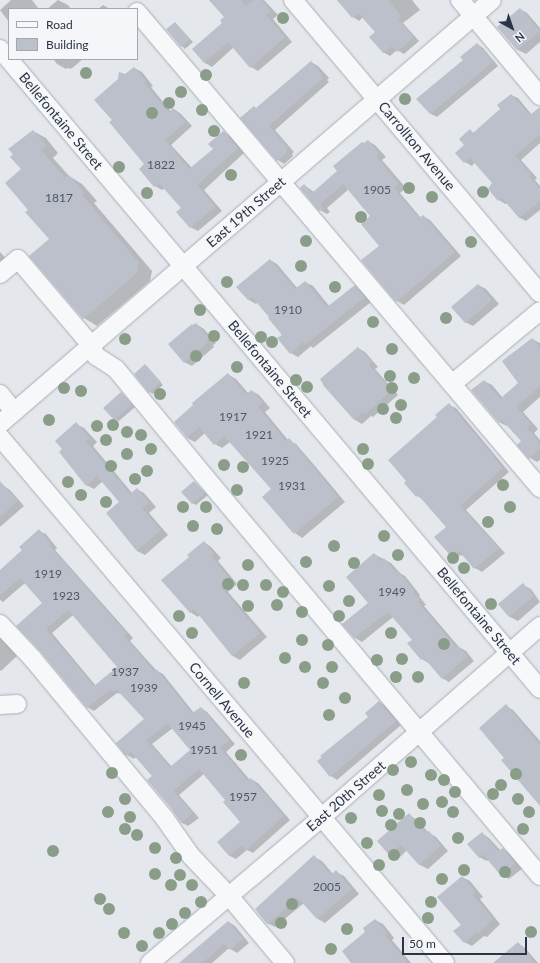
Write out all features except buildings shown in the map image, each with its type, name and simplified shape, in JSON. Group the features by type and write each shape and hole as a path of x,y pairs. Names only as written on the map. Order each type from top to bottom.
{"street":[{"path":"127,0 133,8"},
{"name":"Carrollton Avenue","path":"294,0 540,293"},
{"path":"460,0 540,96"},
{"name":"East 19th Street","path":"0,424 492,0"},
{"path":"138,13 540,488"},
{"name":"Bellefontaine Street","path":"0,49 8,58"},
{"name":"Bellefontaine Street","path":"9,60 540,689"},
{"path":"0,274 18,259 90,345 96,356 116,370 540,876"},
{"path":"452,384 540,311"},
{"path":"0,394 14,411"},
{"name":"Cornell Avenue","path":"0,437 444,963"},
{"path":"0,624 32,658 165,820 191,856 229,896 285,963"},
{"name":"East 20th Street","path":"150,963 322,817 540,626"}]}
